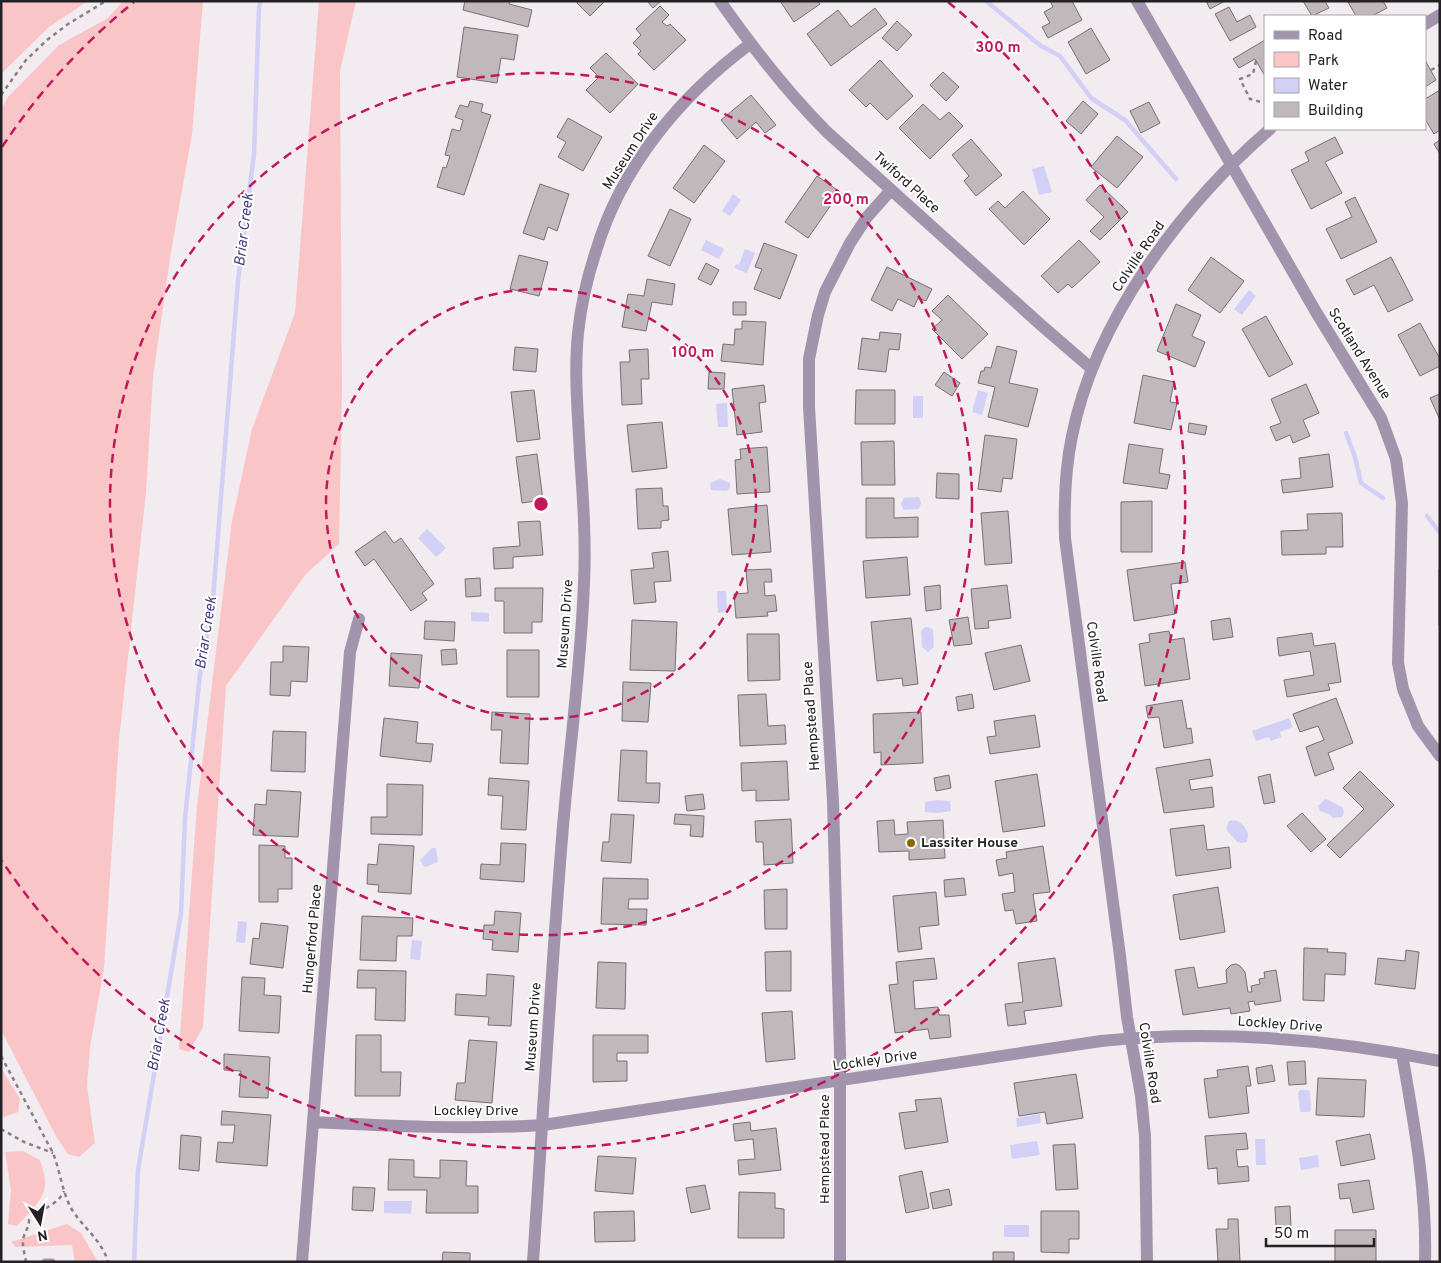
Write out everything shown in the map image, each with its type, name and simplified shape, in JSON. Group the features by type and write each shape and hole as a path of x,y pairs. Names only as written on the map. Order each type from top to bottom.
{"street":[{"name":"Twiford Place","path":"720,1 773,74 804,109 1044,329 1092,369"},
{"name":"Scotland Avenue","path":"1137,1 1316,312 1381,418 1387,432 1396,459 1402,503 1398,663 1403,689 1418,726 1440,756"},
{"path":"1426,23 1440,15"},
{"name":"Museum Drive","path":"533,1262 561,853 581,648 584,580 583,513 576,368 583,298 596,250 608,216 629,176 650,144 685,101 713,73 750,44"},
{"name":"Colville Road","path":"1147,1262 1145,1136 1141,1096 1130,1038 1065,538 1064,509 1071,437 1082,395 1109,331 1155,256 1198,200 1269,130"},
{"name":"Hempstead Place","path":"840,1262 840,1081 832,795 809,407 809,359 818,315 837,266 867,217 891,190"},
{"name":"Hungerford Place","path":"302,1262 350,652 359,619"},
{"name":"Lockley Drive","path":"313,1122 390,1126 506,1127 543,1125 1130,1038 1230,1036 1275,1038 1350,1046 1440,1061"},
{"path":"1402,1054 1416,1135 1422,1190 1425,1262"}],"lane":[{"path":"45,1262 52,1262"}],"path":[{"path":"1,95 26,60 47,40 68,24 106,1"},
{"path":"1256,61 1253,74 1240,80 1250,99 1264,103"},
{"path":"1431,70 1440,65"},
{"path":"1,1056 53,1153 72,1210 100,1244 108,1262"},
{"path":"1,1128 24,1142 53,1153"},
{"path":"26,1262 23,1244 24,1235 29,1227 28,1220 37,1212 59,1200 64,1190"}],"green space":[{"path":"1,1 88,1 49,27 1,74"},
{"path":"123,1 203,1 192,134 171,252 153,377 146,492 119,740 104,968 90,1047 87,1086 95,1143 79,1157 68,1154 57,1138 1,1030 1,110 8,97 59,45 108,18"},
{"path":"319,1 356,1 340,71 342,391 339,544 305,575 226,686 203,1027 189,1052 179,1049 197,806 232,521 252,429 295,313"},
{"path":"1,1068 20,1099 18,1112 4,1117 1,1113"},
{"path":"23,1151 40,1160 45,1184 39,1201 17,1226 8,1224 11,1190 5,1152"},
{"path":"67,1224 81,1233 98,1262 75,1262 72,1245 16,1247 11,1242"}],"water":[{"path":"1044,166 1052,192 1039,195 1032,169"},
{"path":"733,194 741,200 730,216 722,211"},
{"path":"706,240 724,249 719,259 701,250"},
{"path":"745,249 755,253 747,273 735,268 736,264 739,265"},
{"path":"1249,290 1256,296 1242,315 1234,309"},
{"path":"978,390 988,393 982,415 972,412"},
{"path":"913,396 923,396 923,418 913,418"},
{"path":"727,403 728,427 718,427 716,404"},
{"path":"720,479 730,483 727,491 711,490 710,483"},
{"path":"919,497 921,503 919,509 904,510 901,504 904,498"},
{"path":"427,529 446,548 436,557 418,538"},
{"path":"717,591 726,591 727,612 718,613"},
{"path":"471,612 489,613 489,622 471,621"},
{"path":"925,627 933,630 934,647 928,652 922,647 921,631"},
{"path":"1289,718 1293,727 1280,732 1281,737 1271,741 1269,737 1256,741 1252,731"},
{"path":"1325,799 1342,807 1344,812 1342,817 1333,818 1329,814 1320,811 1318,806"},
{"path":"937,800 950,801 951,811 925,812 925,802"},
{"path":"1229,821 1236,821 1243,825 1248,834 1247,842 1237,842 1229,833 1226,828"},
{"path":"432,848 436,848 438,862 425,867 420,860"},
{"path":"238,921 247,922 245,943 236,942"},
{"path":"412,940 422,941 420,960 410,959"},
{"path":"1300,1090 1308,1090 1310,1092 1311,1110 1309,1112 1300,1111 1298,1093"},
{"path":"1040,1114 1041,1123 1017,1127 1016,1118"},
{"path":"1255,1139 1265,1139 1266,1165 1256,1165"},
{"path":"1037,1141 1040,1155 1012,1159 1010,1145"},
{"path":"1318,1155 1319,1167 1301,1170 1299,1158"},
{"path":"384,1201 412,1201 411,1214 384,1213"},
{"path":"1004,1225 1029,1225 1029,1237 1004,1237"}],"building":[{"path":"465,1 510,1 509,4 532,10 528,27 463,10"},
{"path":"575,1 603,1 604,2 590,16"},
{"path":"647,1 661,1 653,8"},
{"path":"780,1 818,1 820,4 794,22"},
{"path":"1050,1 1072,1 1082,20 1048,38 1042,27 1050,23 1044,12 1053,7"},
{"path":"1206,1 1225,1 1210,9"},
{"path":"1303,1 1325,1 1329,8 1311,15"},
{"path":"1383,1 1387,8 1374,15 1355,15 1348,2"},
{"path":"660,6 669,15 662,22 667,26 670,24 686,40 654,70 638,54 641,51 633,43 641,35 636,29"},
{"path":"1229,7 1237,22 1250,15 1256,27 1230,41 1215,14"},
{"path":"875,8 887,24 831,66 807,34 838,10 851,27"},
{"path":"897,21 912,35 897,51 882,38"},
{"path":"464,27 518,35 514,60 501,58 497,83 457,77"},
{"path":"1091,28 1110,60 1086,74 1068,42"},
{"path":"1264,41 1264,74 1255,59 1239,68 1233,59"},
{"path":"606,53 638,84 610,113 586,90 599,77 590,68"},
{"path":"880,60 913,96 887,120 870,103 866,107 849,90"},
{"path":"1426,62 1436,80 1426,86"},
{"path":"943,72 959,87 946,101 930,85"},
{"path":"1440,90 1440,130 1434,134 1426,121 1426,98"},
{"path":"751,95 776,125 765,133 756,122 737,139 721,120"},
{"path":"470,101 483,104 481,112 491,115 464,195 437,187 443,167 446,168 450,156 445,155 452,129 460,131 463,120 455,117 460,105 468,107"},
{"path":"1083,101 1098,114 1081,134 1066,121"},
{"path":"1149,102 1160,123 1141,133 1130,111"},
{"path":"923,104 940,120 949,112 963,126 930,159 899,128"},
{"path":"568,118 602,137 583,171 558,157 566,142 557,137"},
{"path":"1117,136 1143,157 1117,188 1091,167"},
{"path":"1335,137 1343,153 1325,162 1342,193 1311,209 1291,170 1309,161 1305,152"},
{"path":"971,139 1002,175 976,196 964,181 969,176 952,155"},
{"path":"1440,140 1440,154 1434,144"},
{"path":"704,145 725,161 694,203 673,188"},
{"path":"817,176 840,192 808,238 785,222"},
{"path":"540,184 569,194 557,231 548,227 544,240 523,233"},
{"path":"1100,185 1128,212 1100,240 1090,231 1104,217 1086,200"},
{"path":"1023,191 1050,219 1024,245 989,209 998,201 1005,208"},
{"path":"1355,197 1377,242 1341,259 1326,229 1352,217 1345,202"},
{"path":"670,209 691,219 670,266 648,256"},
{"path":"1079,240 1100,262 1072,288 1068,284 1058,293 1041,276"},
{"path":"764,243 797,255 780,299 754,289 762,269 755,267"},
{"path":"519,255 548,262 539,296 510,289"},
{"path":"1211,257 1244,281 1220,313 1188,290"},
{"path":"1391,257 1413,300 1388,312 1374,285 1354,295 1346,280"},
{"path":"706,263 719,270 711,285 698,279"},
{"path":"887,267 932,289 926,301 918,298 914,307 898,299 892,311 871,300"},
{"path":"647,279 675,284 672,305 652,302 646,331 622,327 628,294 644,296"},
{"path":"948,295 988,334 962,359 932,329 942,320 932,311"},
{"path":"733,302 746,302 746,315 733,315"},
{"path":"1176,304 1201,315 1192,336 1205,342 1195,367 1157,351"},
{"path":"1266,316 1293,364 1269,377 1242,329"},
{"path":"742,321 766,322 763,365 721,361 723,344 734,345 735,329 742,329"},
{"path":"1420,323 1440,359 1440,366 1420,376 1398,335"},
{"path":"880,332 901,334 899,350 889,349 886,372 858,369 862,338 879,340"},
{"path":"997,346 1017,351 1009,383 1038,389 1028,427 988,417 995,387 978,383 981,371 984,371 985,367 991,368"},
{"path":"515,347 538,349 536,372 513,370"},
{"path":"648,349 649,379 641,379 642,404 622,405 620,362 630,362 629,350"},
{"path":"709,372 725,373 724,389 708,389"},
{"path":"944,372 960,383 952,396 935,385"},
{"path":"1143,375 1174,382 1170,402 1177,403 1171,430 1134,423"},
{"path":"1306,384 1319,413 1303,420 1310,436 1293,443 1290,435 1276,441 1270,427 1281,423 1271,399"},
{"path":"764,385 766,402 759,403 762,432 737,435 732,389"},
{"path":"534,390 540,439 517,442 511,392"},
{"path":"856,390 895,390 895,424 855,424"},
{"path":"1440,394 1440,420 1430,398"},
{"path":"662,422 667,468 632,472 627,425"},
{"path":"1189,423 1207,426 1205,435 1188,432"},
{"path":"985,435 1017,439 1012,479 1003,478 1001,492 978,489"},
{"path":"894,441 895,485 862,485 861,442"},
{"path":"1129,444 1163,449 1159,473 1170,475 1167,489 1123,483"},
{"path":"767,447 770,492 737,494 735,460 741,459 740,449"},
{"path":"537,454 543,500 522,503 516,457"},
{"path":"1329,454 1333,487 1283,493 1281,480 1301,478 1299,458"},
{"path":"937,473 959,474 959,499 936,498"},
{"path":"662,488 663,506 668,506 669,520 661,521 661,528 638,529 636,489"},
{"path":"866,498 894,498 894,518 918,517 918,537 866,538"},
{"path":"1152,501 1152,552 1121,552 1121,502"},
{"path":"767,505 771,552 732,555 728,509"},
{"path":"1008,511 1012,563 985,565 981,513"},
{"path":"1342,513 1343,547 1326,547 1326,554 1282,555 1281,531 1308,530 1307,514"},
{"path":"540,521 543,555 513,557 513,568 494,569 493,548 520,546 518,522"},
{"path":"385,531 394,543 401,538 434,584 422,593 427,600 411,611 374,559 365,566 355,552"},
{"path":"668,551 671,581 654,582 656,602 634,604 631,570 654,568 652,553"},
{"path":"907,557 910,595 866,598 863,561"},
{"path":"1185,562 1188,582 1171,584 1175,614 1134,621 1127,570"},
{"path":"771,569 772,582 764,582 765,596 775,595 777,611 767,612 768,616 736,618 734,594 748,593 746,570"},
{"path":"1440,569 1440,626 1439,626"},
{"path":"480,578 481,596 466,597 465,579"},
{"path":"940,585 941,609 926,611 924,587"},
{"path":"1007,585 1011,618 988,621 989,628 975,629 971,589"},
{"path":"495,588 543,588 542,622 532,622 532,633 504,633 504,601 495,601"},
{"path":"968,617 972,644 954,646 949,620"},
{"path":"911,618 918,684 903,686 902,678 877,681 871,622"},
{"path":"1230,618 1233,637 1213,640 1211,621"},
{"path":"632,620 677,622 675,671 630,670"},
{"path":"425,621 455,622 454,641 424,639"},
{"path":"1169,631 1171,640 1184,638 1190,679 1145,686 1139,644 1150,642 1149,634"},
{"path":"1312,633 1314,646 1335,643 1341,682 1328,684 1330,690 1287,697 1284,680 1314,675 1310,651 1279,656 1277,638"},
{"path":"747,634 779,634 780,680 748,681"},
{"path":"1021,645 1030,681 994,690 985,653"},
{"path":"283,646 309,647 307,682 291,681 290,696 270,695 271,662 283,662"},
{"path":"456,649 457,664 442,665 441,650"},
{"path":"507,650 539,650 539,697 507,697"},
{"path":"391,653 422,655 419,688 389,686"},
{"path":"623,682 651,683 648,722 622,721"},
{"path":"766,694 768,726 785,725 786,744 740,746 738,695"},
{"path":"972,694 974,708 958,711 956,697"},
{"path":"1336,698 1353,743 1328,753 1334,769 1315,776 1306,747 1324,740 1318,726 1300,732 1293,714"},
{"path":"1182,700 1187,729 1191,728 1193,743 1164,748 1159,717 1148,718 1146,706"},
{"path":"492,712 530,714 528,764 500,763 502,730 491,730"},
{"path":"921,712 923,763 881,765 881,752 874,753 873,714"},
{"path":"1035,715 1040,747 990,754 987,737 996,736 994,721"},
{"path":"384,718 418,722 416,743 433,744 431,762 380,756"},
{"path":"273,731 306,732 305,772 271,771"},
{"path":"621,750 647,751 646,783 660,783 659,803 618,801"},
{"path":"1210,759 1213,776 1189,780 1191,790 1212,787 1214,807 1164,813 1156,768"},
{"path":"787,761 789,800 756,801 756,790 742,791 741,763"},
{"path":"1360,771 1394,805 1340,858 1327,845 1364,809 1343,788"},
{"path":"1037,774 1045,826 1003,832 995,781"},
{"path":"1270,774 1275,802 1264,804 1258,777"},
{"path":"949,775 951,788 936,791 934,778"},
{"path":"489,778 529,781 526,830 501,829 503,796 488,795"},
{"path":"387,784 423,785 422,835 371,834 371,817 387,817"},
{"path":"267,790 301,792 298,837 253,835 255,804 266,805"},
{"path":"703,794 705,809 687,811 685,796"},
{"path":"1302,813 1326,839 1311,852 1287,826"},
{"path":"611,814 634,815 631,863 601,861 603,842 609,842"},
{"path":"675,814 704,816 703,837 690,836 691,825 674,824"},
{"path":"791,819 793,863 764,865 763,842 756,842 755,821"},
{"name":"Lassiter House","path":"894,820 895,835 908,834 907,822 943,820 945,858 909,860 909,851 879,852 877,821"},
{"path":"1204,825 1207,850 1229,847 1231,868 1176,876 1170,829"},
{"path":"501,843 526,844 524,882 480,879 481,864 500,865"},
{"path":"379,844 414,846 411,894 378,892 379,885 367,884 368,864 377,865"},
{"path":"259,845 285,846 285,858 292,858 292,889 278,889 278,902 259,902"},
{"path":"1043,846 1050,892 1033,894 1037,921 1016,924 1013,910 1005,911 1002,894 1015,892 1013,873 999,876 996,860 1007,858 1006,852"},
{"path":"603,878 648,879 648,899 629,899 628,909 647,909 646,925 601,924"},
{"path":"964,878 966,895 945,897 944,880"},
{"path":"1218,887 1225,932 1180,940 1173,895"},
{"path":"787,889 787,929 765,929 764,890"},
{"path":"936,892 939,925 919,927 922,949 898,952 893,896"},
{"path":"495,911 521,913 518,952 492,950 493,940 483,939 484,925 494,925"},
{"path":"362,916 413,918 412,936 397,936 396,961 360,960"},
{"path":"261,923 288,926 283,968 250,964 253,938 259,939"},
{"path":"1304,948 1328,949 1327,952 1346,953 1345,975 1325,974 1324,1001 1303,1000"},
{"path":"1406,950 1419,952 1415,989 1375,984 1378,958 1405,961"},
{"path":"791,951 791,991 766,991 765,952"},
{"path":"934,958 937,979 913,981 915,1009 938,1007 939,1015 949,1015 951,1037 930,1039 928,1029 895,1033 889,985 898,984 896,962"},
{"path":"1055,958 1062,1006 1024,1011 1026,1024 1008,1026 1005,1004 1023,1002 1018,963"},
{"path":"598,962 626,963 625,1009 596,1008"},
{"path":"1236,964 1245,972 1248,992 1252,992 1251,986 1260,984 1259,979 1265,978 1264,972 1276,970 1281,1001 1255,1005 1254,1001 1248,1002 1250,1011 1231,1014 1230,1008 1183,1015 1175,970 1194,967 1198,988 1227,983 1226,970 1231,965"},
{"path":"358,970 406,971 405,1021 375,1020 376,988 357,988"},
{"path":"487,974 514,976 511,1026 488,1025 489,1017 455,1015 456,994 486,996"},
{"path":"242,977 265,978 264,995 281,996 279,1033 239,1031"},
{"path":"792,1011 795,1059 766,1062 762,1013"},
{"path":"356,1035 381,1035 381,1072 401,1072 400,1096 355,1096"},
{"path":"593,1035 648,1035 648,1053 617,1053 617,1061 627,1061 627,1081 593,1082"},
{"path":"469,1040 497,1042 492,1103 455,1100 457,1083 465,1083"},
{"path":"224,1054 270,1057 268,1098 239,1097 241,1071 224,1070"},
{"path":"1305,1061 1306,1084 1289,1085 1287,1062"},
{"path":"1272,1065 1275,1081 1258,1084 1256,1068"},
{"path":"1248,1066 1251,1086 1246,1086 1249,1113 1209,1118 1204,1079 1218,1077 1217,1070"},
{"path":"1076,1074 1083,1118 1047,1124 1045,1112 1019,1116 1014,1083"},
{"path":"1318,1078 1366,1080 1364,1117 1316,1115"},
{"path":"941,1098 948,1142 905,1149 899,1113 917,1111 915,1100"},
{"path":"222,1111 271,1115 267,1166 216,1162 218,1142 233,1143 235,1125 221,1125"},
{"path":"750,1122 751,1131 776,1128 781,1170 739,1175 738,1160 755,1159 753,1139 735,1141 733,1124"},
{"path":"1246,1133 1248,1149 1236,1150 1238,1167 1248,1166 1249,1181 1218,1184 1217,1168 1208,1169 1205,1136"},
{"path":"1370,1134 1375,1159 1341,1166 1336,1141"},
{"path":"181,1135 201,1137 199,1171 179,1169"},
{"path":"1075,1144 1078,1189 1056,1190 1053,1145"},
{"path":"598,1156 636,1158 633,1194 595,1191"},
{"path":"389,1159 414,1160 414,1177 440,1178 440,1160 467,1161 466,1186 478,1186 478,1213 426,1213 427,1190 388,1190"},
{"path":"922,1171 929,1208 906,1213 899,1176"},
{"path":"1369,1180 1374,1209 1353,1213 1350,1198 1340,1199 1338,1184"},
{"path":"705,1185 710,1209 691,1213 686,1188"},
{"path":"353,1187 375,1188 373,1211 352,1210"},
{"path":"949,1189 952,1205 933,1209 930,1193"},
{"path":"739,1192 775,1193 775,1208 784,1209 784,1238 738,1238"},
{"path":"1290,1206 1291,1228 1276,1229 1275,1207"},
{"path":"634,1211 635,1241 595,1242 594,1212"},
{"path":"1041,1211 1079,1211 1079,1239 1069,1239 1069,1253 1041,1252"},
{"path":"1228,1219 1238,1219 1240,1262 1218,1262 1216,1229 1228,1229"},
{"path":"1335,1230 1376,1230 1376,1262 1335,1262"},
{"path":"443,1252 470,1253 470,1262 442,1262"},
{"path":"993,1252 1014,1252 1014,1262 993,1262"}],"waterway":[{"name":"Briar Creek","path":"134,1262 138,1170 181,913 185,818 200,674 213,599 238,281 254,154 259,7 261,1"},
{"path":"986,1 1041,46 1060,56 1091,98 1125,120 1176,179"},
{"path":"1346,433 1355,457 1361,483 1383,498"},
{"path":"1427,516 1440,533"}],"place":[{"name":"Lassiter House","path":"911,843"}]}
